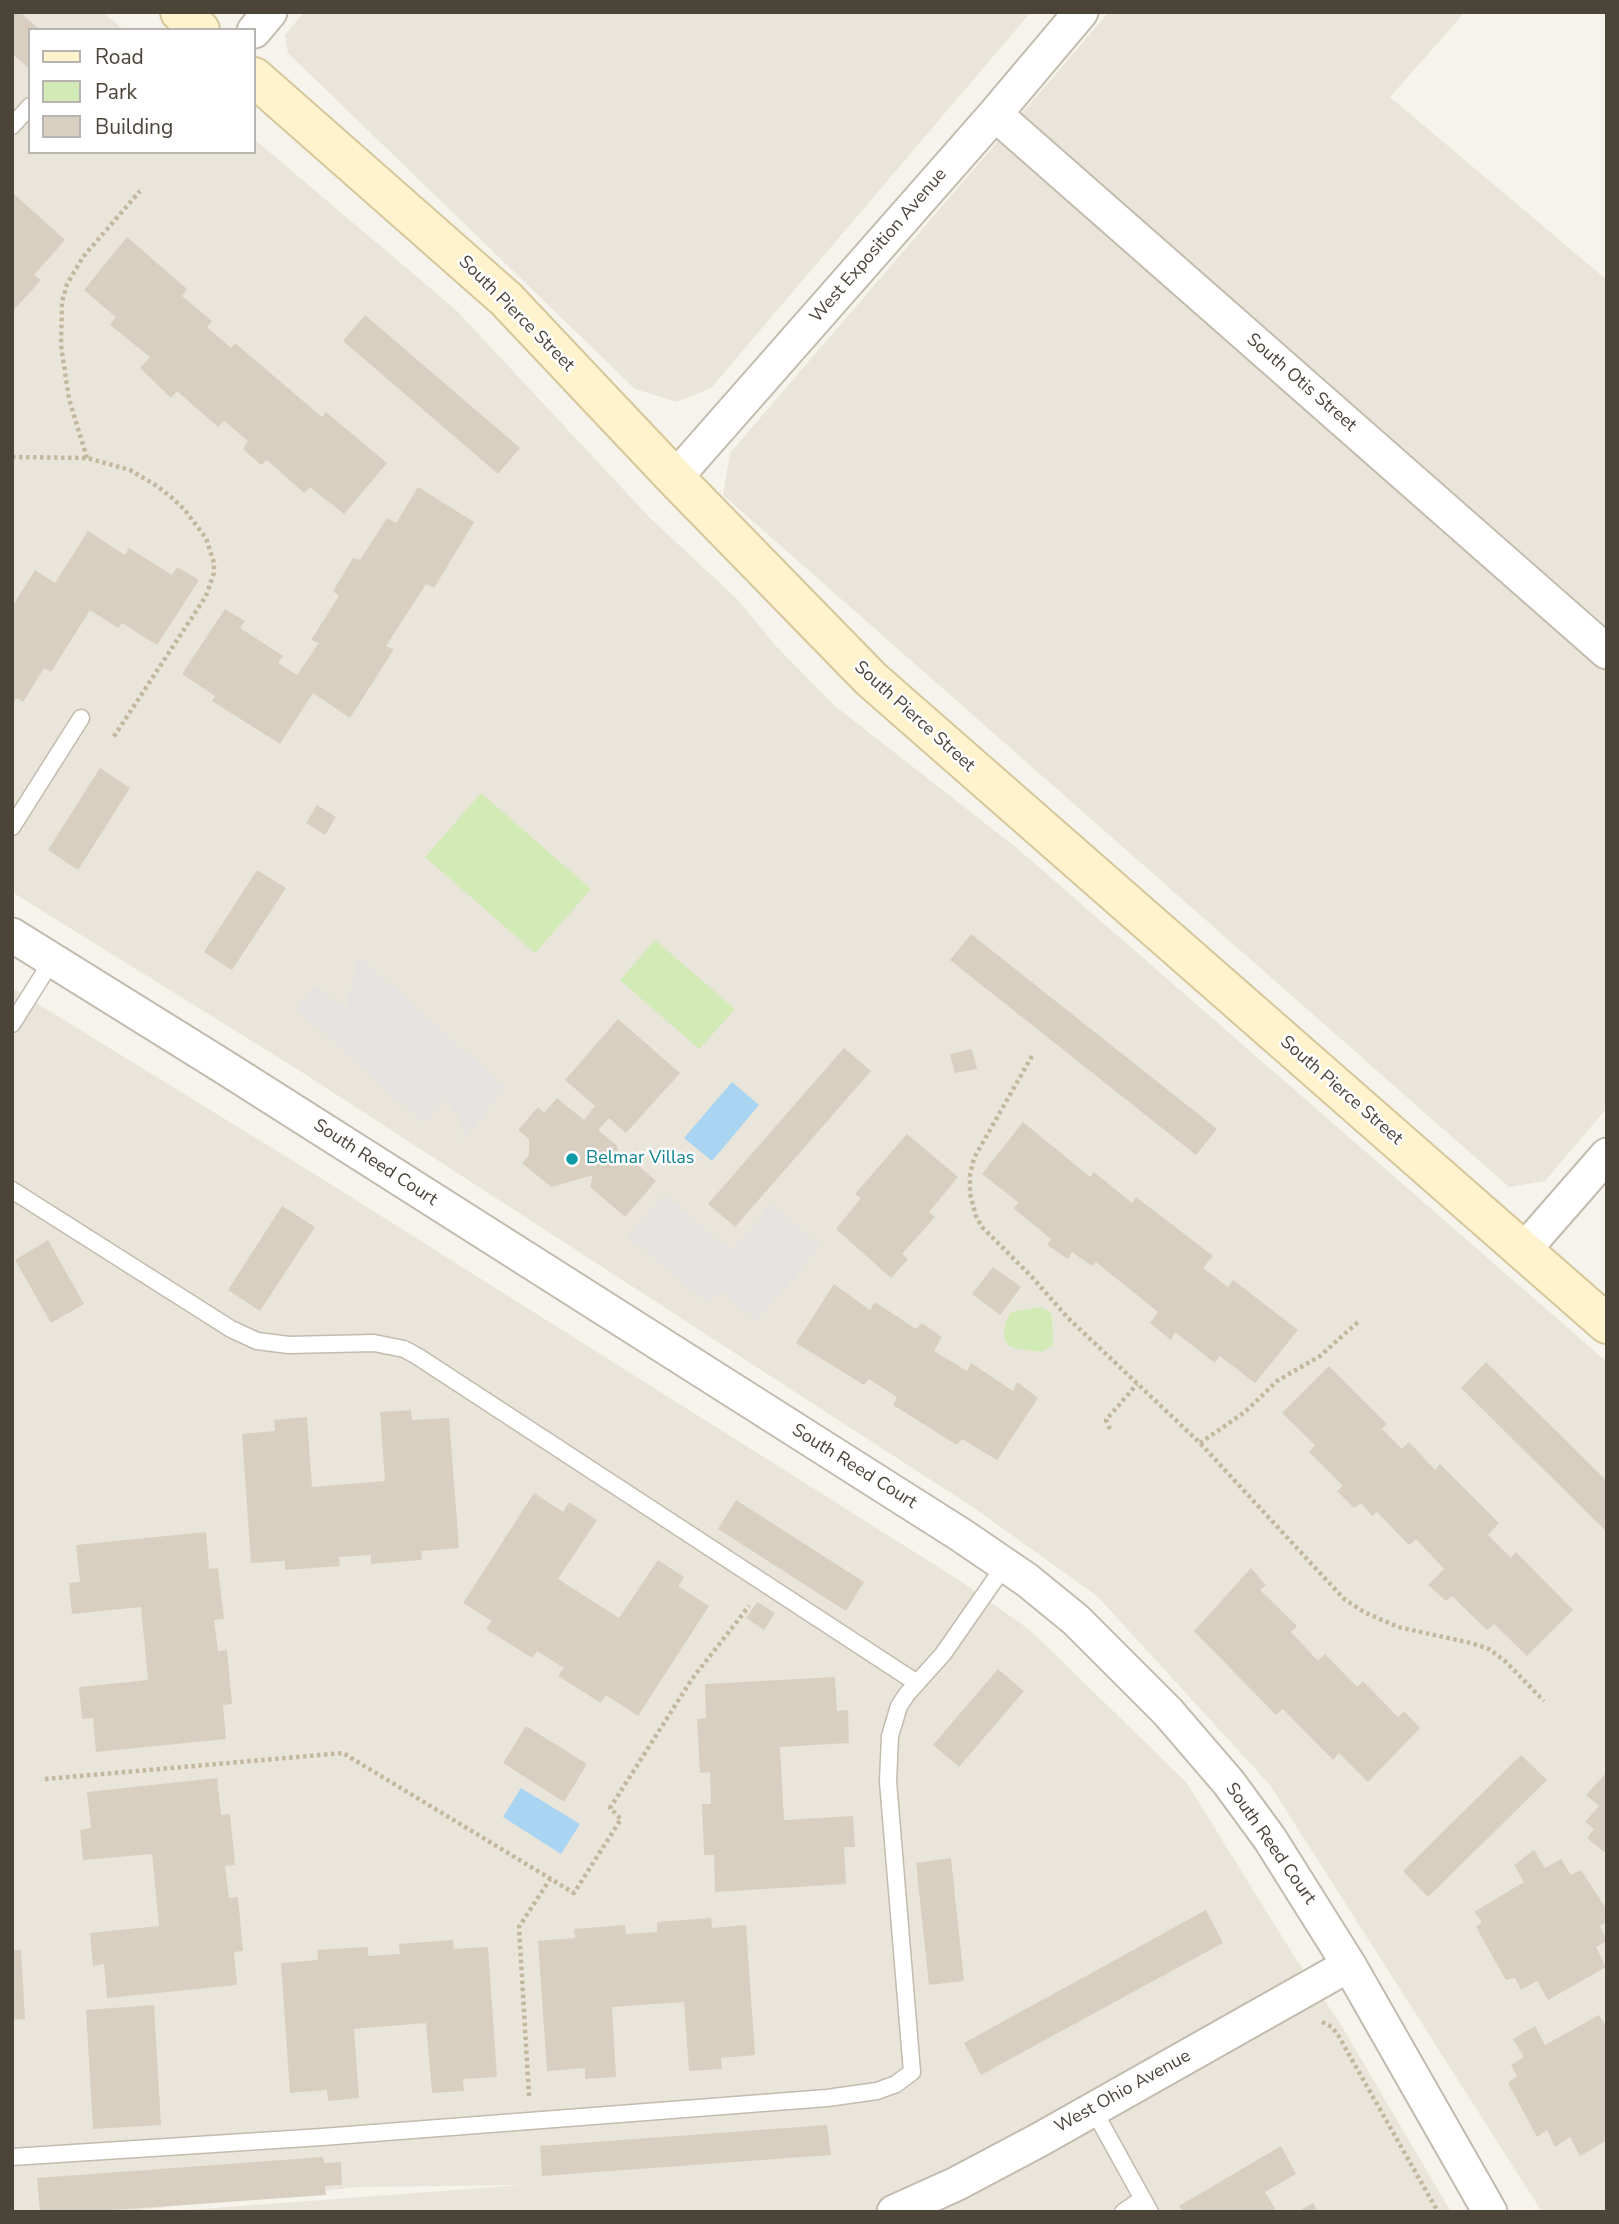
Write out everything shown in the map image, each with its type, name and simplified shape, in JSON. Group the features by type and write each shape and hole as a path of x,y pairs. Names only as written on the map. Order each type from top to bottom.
{"street":[{"path":"180,12 198,28"},
{"path":"256,29 270,12"},
{"name":"West Exposition Avenue","path":"675,478 995,114 1080,12"},
{"name":"South Pierce Street","path":"256,79 506,299 836,646 1607,1324"},
{"name":"South Otis Street","path":"995,114 1607,652"},
{"name":"South Reed Court","path":"12,935 1005,1564 1053,1601 1137,1678 1203,1751 1270,1839 1349,1965 1490,2212"},
{"path":"1524,1250 1607,1155"},
{"name":"West Ohio Avenue","path":"894,2212 956,2184 1349,1965"}],"lane":[{"path":"12,126 28,108"},
{"path":"12,827 81,718"},
{"path":"12,1024 53,959"},
{"path":"12,1190 231,1329 257,1341 289,1345 374,1343 397,1347 417,1356 917,1683"},
{"path":"12,2157 530,2122 863,2094 888,2088 912,2072 888,1764 890,1736 899,1706 943,1654 1005,1564"},
{"path":"1093,2109 1146,2206 1123,2212"}],"path":[{"path":"87,458 69,399 61,345 62,302 67,284 78,264 139,191"},
{"path":"12,457 87,458 130,470 171,497 206,538 214,563 214,573 206,596 113,738"},
{"path":"1032,1056 974,1158 970,1185 973,1208 980,1224 1068,1318 1200,1443 1268,1513 1316,1571 1344,1599 1364,1612 1398,1627 1489,1649 1505,1661 1544,1701"},
{"path":"1200,1443 1245,1412 1277,1381 1320,1356 1359,1321"},
{"path":"1110,1429 1106,1420 1137,1384"},
{"path":"45,1780 343,1753 574,1894 621,1819 610,1808 692,1679 766,1584"},
{"path":"530,2122 519,1927 550,1879"},
{"path":"1298,1994 1315,2021 1323,2022 1338,2035 1438,2212"}],"shaded area":[{"path":"12,12 103,12 122,28 28,28 28,154 256,154 256,141 456,310 650,518 737,599 775,645 835,706 1018,849 1607,1362 1607,2212 1542,2212 1270,1785 1097,1596 977,1510 300,1071 12,892"},
{"path":"304,12 1031,12 711,388 677,402 635,389 288,53 285,35"},
{"path":"1109,12 1465,12 1390,97 1607,280 1607,1108 1545,1181 1509,1187 723,495 730,453"},
{"path":"359,956 506,1088 461,1142 461,1119 446,1100 424,1124 296,1008 316,985 345,1009"},
{"path":"12,988 324,1180 962,1582 1030,1630 1186,1782 1296,1959 1340,2023 1451,2212 161,2212 523,2185 360,2187 118,2212 12,2212"},
{"path":"664,1194 731,1251 772,1204 821,1246 756,1321 721,1290 708,1304 628,1236"}],"green space":[{"path":"481,793 591,889 535,953 425,857"},
{"path":"655,940 735,1009 699,1049 620,980"},
{"path":"1040,1307 1050,1312 1052,1317 1053,1345 1042,1352 1008,1345 1004,1338 1005,1324 1011,1312"}],"water":[{"path":"732,1082 759,1105 712,1161 684,1138"},
{"path":"521,1788 580,1824 561,1854 503,1817"}],"building":[{"path":"12,12 20,12 38,28 28,28 28,67 12,54"},
{"path":"14,194 65,240 34,275 41,280 12,312 12,196"},
{"path":"127,237 187,289 182,296 212,321 207,327 231,348 235,343 322,417 326,412 387,463 344,514 310,487 304,493 267,460 261,465 243,449 248,441 224,421 218,427 177,391 171,398 140,368 150,357 110,325 116,317 84,290"},
{"path":"365,315 520,448 498,474 343,341"},
{"path":"418,487 474,522 434,588 426,584 386,646 394,649 350,718 313,693 280,744 212,701 215,696 182,674 225,609 245,621 240,628 283,656 278,663 297,675 319,643 311,640 339,596 333,591 353,558 360,560 387,518 396,523"},
{"path":"88,531 125,555 129,548 172,575 177,567 199,580 157,645 122,623 118,628 90,610 51,672 44,668 23,702 17,698 12,704 12,607 35,570 55,583"},
{"path":"100,768 130,788 78,870 48,850"},
{"path":"317,805 336,817 325,835 306,823"},
{"path":"257,870 286,888 232,970 204,952"},
{"path":"971,934 1217,1129 1196,1155 950,960"},
{"path":"618,1019 680,1073 626,1133 609,1118 598,1130 617,1146 620,1165 634,1162 656,1181 625,1217 590,1187 593,1175 551,1187 522,1163 529,1155 529,1139 518,1130 538,1107 544,1113 557,1098 584,1120 595,1106 565,1080"},
{"path":"844,1048 871,1071 735,1227 708,1204"},
{"path":"972,1049 977,1069 955,1073 950,1054"},
{"path":"1023,1122 1090,1177 1094,1172 1132,1203 1136,1197 1213,1256 1203,1268 1228,1287 1233,1280 1298,1330 1255,1383 1220,1356 1215,1363 1175,1332 1171,1340 1150,1323 1158,1312 1096,1262 1092,1266 1072,1252 1068,1259 1047,1245 1051,1239 1013,1208 1019,1203 982,1174"},
{"path":"907,1134 958,1177 929,1212 935,1217 902,1254 908,1259 891,1278 836,1229 861,1198 855,1194"},
{"path":"282,1206 315,1227 260,1311 228,1290"},
{"path":"48,1240 84,1304 51,1323 15,1260"},
{"path":"993,1267 1021,1287 1000,1315 972,1294"},
{"path":"834,1284 870,1310 875,1302 916,1329 922,1323 942,1337 934,1351 967,1371 971,1363 1013,1391 1017,1382 1038,1398 997,1460 962,1439 957,1445 893,1405 897,1397 869,1379 864,1385 796,1343"},
{"path":"1486,1362 1607,1481 1607,1532 1461,1388"},
{"path":"1329,1366 1387,1424 1382,1429 1402,1449 1409,1442 1435,1470 1440,1464 1499,1523 1488,1535 1511,1558 1516,1552 1573,1610 1527,1656 1494,1624 1487,1630 1452,1596 1446,1601 1428,1585 1444,1569 1416,1539 1409,1545 1377,1512 1372,1516 1361,1503 1354,1508 1337,1491 1343,1486 1309,1452 1315,1445 1282,1413"},
{"path":"411,1410 412,1420 449,1418 459,1548 421,1551 422,1560 371,1564 371,1555 339,1557 340,1566 285,1570 285,1561 251,1563 242,1434 275,1431 274,1420 307,1417 312,1487 385,1481 380,1412"},
{"path":"534,1493 563,1512 569,1502 597,1520 558,1579 619,1618 658,1560 684,1577 678,1586 709,1606 638,1716 606,1695 601,1703 558,1676 564,1668 537,1651 532,1658 486,1629 492,1621 463,1603"},
{"path":"736,1500 864,1582 846,1611 718,1529"},
{"path":"206,1532 209,1569 218,1568 224,1619 214,1620 218,1651 227,1650 232,1704 223,1705 226,1739 96,1752 93,1718 82,1719 79,1687 148,1680 141,1607 72,1614 69,1583 80,1582 76,1545"},
{"path":"1251,1568 1266,1585 1260,1590 1297,1626 1291,1632 1318,1661 1325,1654 1357,1687 1363,1681 1398,1717 1404,1711 1420,1728 1368,1782 1339,1753 1333,1760 1283,1709 1276,1715 1194,1631"},
{"path":"757,1602 775,1613 764,1630 746,1618"},
{"path":"998,1669 1024,1691 959,1767 933,1745"},
{"path":"835,1677 837,1711 848,1710 849,1743 780,1747 784,1820 853,1816 855,1847 844,1847 846,1884 715,1892 714,1855 704,1855 702,1804 711,1804 710,1772 700,1773 697,1719 706,1718 705,1684"},
{"path":"526,1726 587,1764 564,1802 503,1763"},
{"path":"1521,1755 1547,1780 1428,1897 1403,1871"},
{"path":"1607,1772 1607,1854 1587,1838 1594,1829 1585,1822 1599,1806 1586,1795"},
{"path":"217,1778 221,1815 230,1814 235,1865 225,1866 229,1898 238,1897 243,1951 234,1952 237,1985 107,1998 104,1964 93,1966 90,1933 159,1926 152,1854 83,1860 80,1830 91,1828 87,1792"},
{"path":"1534,1850 1545,1868 1561,1859 1571,1875 1581,1870 1607,1910 1607,1922 1600,1926 1607,1941 1596,1947 1606,1967 1548,2000 1537,1981 1521,1990 1515,1978 1506,1980 1476,1927 1482,1922 1474,1912 1524,1882 1514,1865"},
{"path":"951,1858 964,1981 929,1985 916,1863"},
{"path":"1206,1910 1223,1943 981,2075 964,2043"},
{"path":"711,1918 712,1928 746,1925 755,2055 721,2058 722,2069 689,2071 684,2002 612,2007 616,2077 585,2079 585,2068 547,2071 538,1941 575,1938 574,1929 625,1925 626,1934 657,1932 657,1922"},
{"path":"453,1940 454,1949 488,1947 497,2077 463,2079 464,2091 432,2093 426,2023 354,2029 359,2098 328,2101 327,2090 290,2093 281,1963 318,1960 317,1950 368,1947 368,1956 400,1954 399,1944"},
{"path":"12,1950 21,1950 25,2019 12,2020"},
{"path":"154,2005 161,2125 93,2129 86,2010"},
{"path":"1599,2015 1607,2028 1607,2140 1580,2156 1570,2137 1555,2147 1547,2130 1537,2137 1508,2083 1517,2076 1511,2065 1524,2057 1513,2039 1535,2026 1545,2045"},
{"path":"827,2125 831,2155 542,2176 540,2146"},
{"path":"1281,2146 1296,2174 1265,2192 1277,2212 1183,2212 1179,2206"},
{"path":"323,2157 324,2163 341,2162 342,2185 325,2186 326,2195 84,2212 40,2212 37,2178"},
{"path":"1313,2203 1318,2212 1297,2212"}],"place":[{"name":"Belmar Villas","path":"572,1159"}]}
